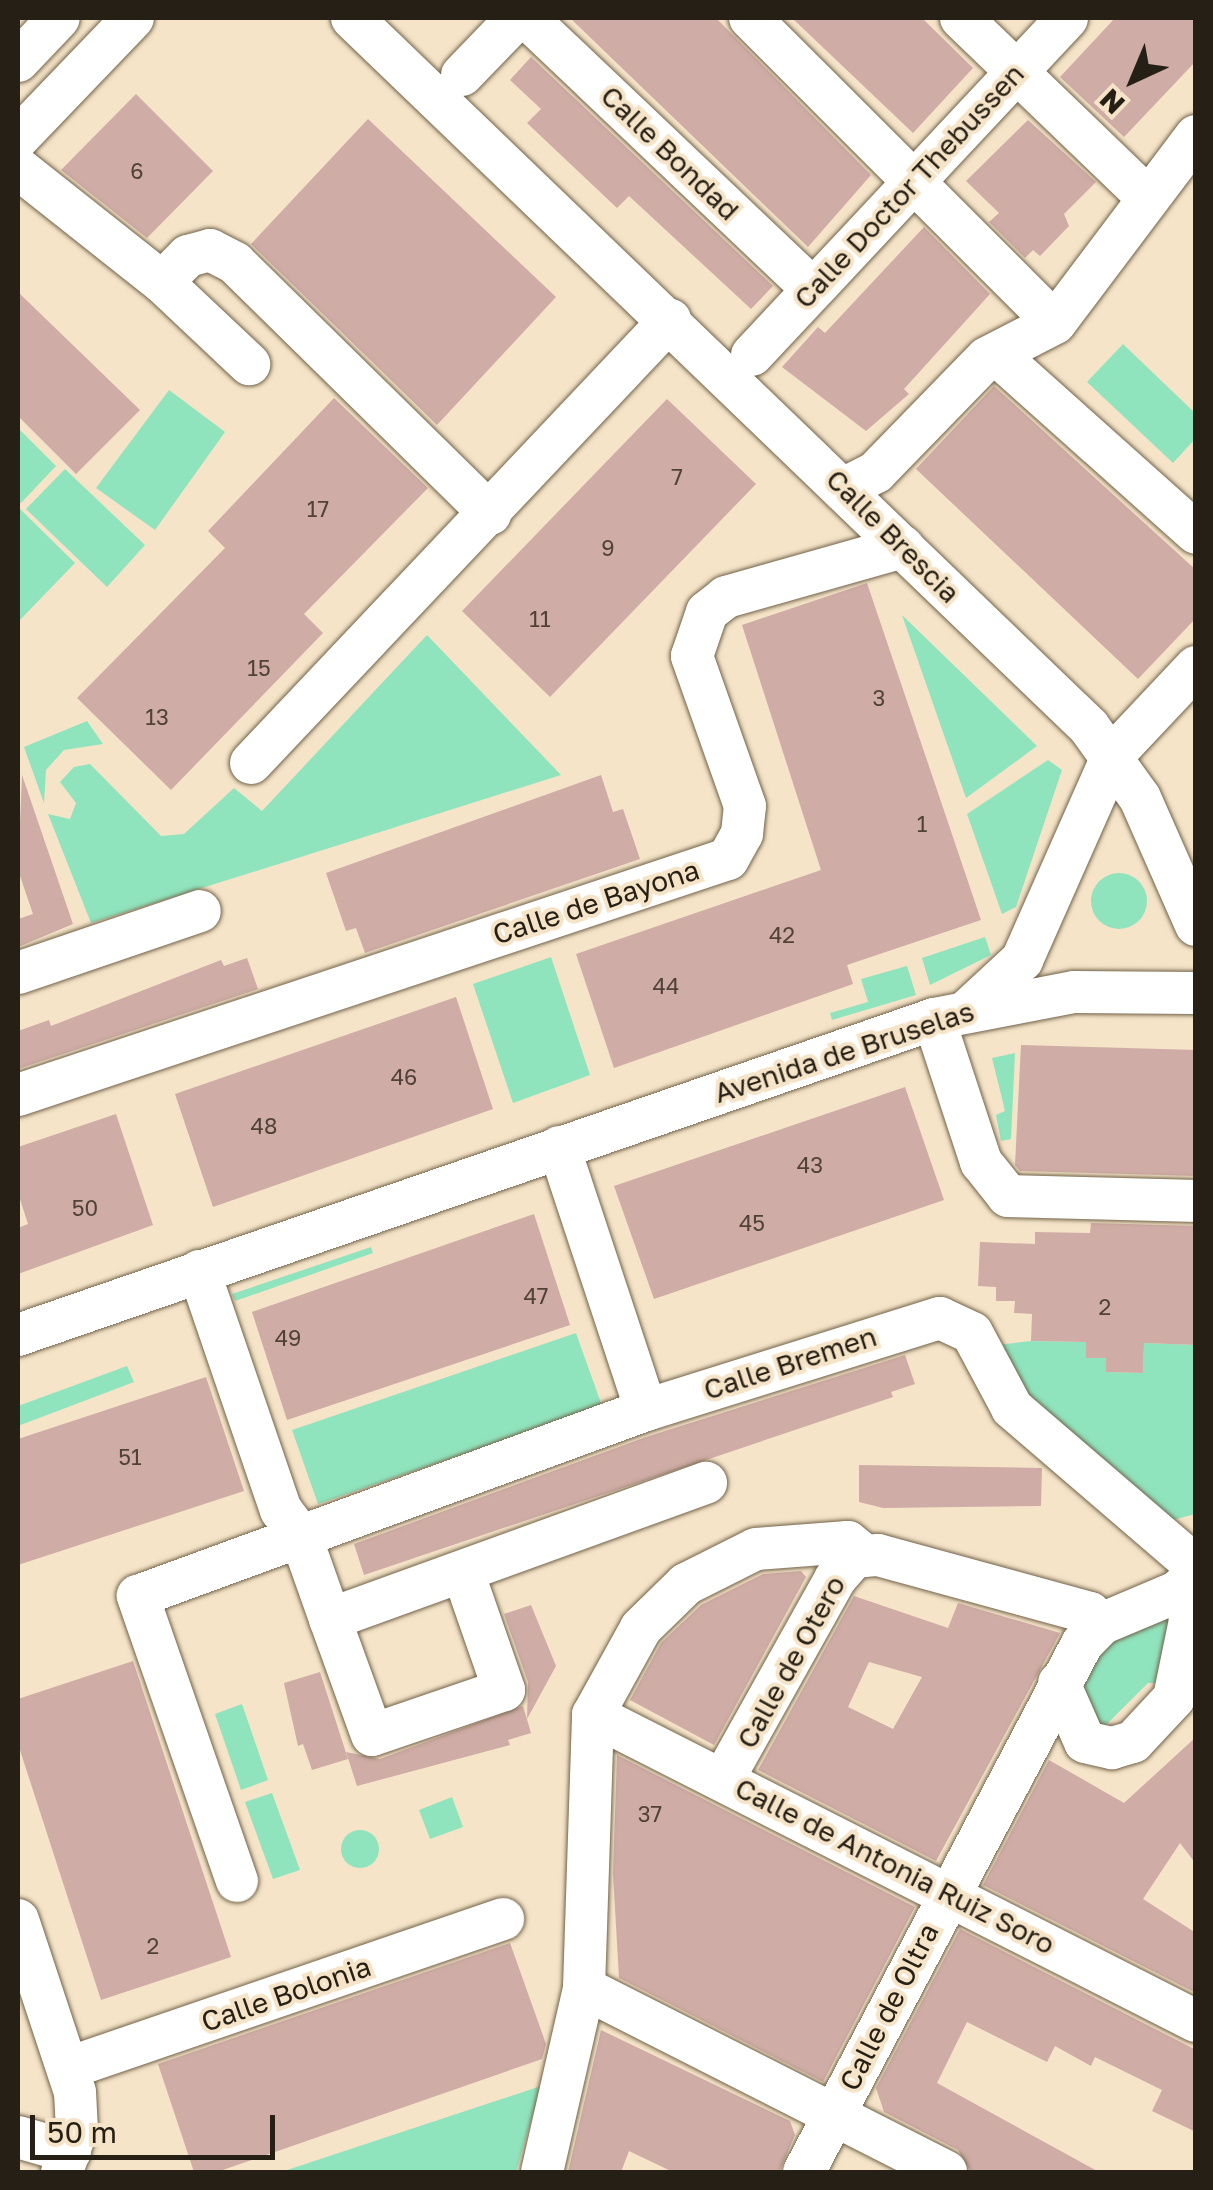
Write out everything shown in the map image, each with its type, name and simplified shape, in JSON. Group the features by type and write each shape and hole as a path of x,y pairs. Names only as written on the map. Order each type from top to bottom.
{"street":[{"path":"18,61 59,18"},
{"path":"18,138 134,18"},
{"name":"Calle Brescia","path":"352,18 846,488 1113,755 1140,798 1196,925"},
{"path":"462,75 517,18"},
{"name":"Calle Bondad","path":"527,18 812,288"},
{"path":"750,18 918,179 1055,323"},
{"path":"961,18 1148,198"},
{"name":"Calle Doctor Thebussen","path":"752,355 1067,18"},
{"path":"846,488 876,472 996,354 1055,323 1196,136"},
{"path":"18,168 162,282 248,364"},
{"path":"162,282 188,256 210,250 235,263 490,514"},
{"path":"251,763 670,320"},
{"path":"996,354 1196,533"},
{"name":"Calle de Bayona","path":"18,1095 728,858 742,834 745,806 692,656 707,612 726,597 902,547"},
{"path":"1196,667 1113,755 1022,960 951,1015 981,1162 1008,1196 1196,1202"},
{"path":"18,973 200,911"},
{"name":"Avenida de Bruselas","path":"18,1335 951,1015 1119,988 1196,993"},
{"path":"559,1148 646,1410"},
{"path":"199,1271 281,1510 301,1537 372,1735 504,1690 463,1572"},
{"name":"Calle Bremen","path":"237,1881 138,1596 646,1410 940,1318 972,1332 1012,1408 1192,1575"},
{"path":"330,1619 706,1483"},
{"name":"Calle de Otero","path":"593,1716 641,1628 686,1584 756,1549 848,1542 863,1554 1090,1613 1101,1624"},
{"name":"Calle de Otero","path":"724,1778 835,1579 863,1554"},
{"path":"1101,1624 1192,1575"},
{"path":"1059,1683 1086,1742 1112,1748 1133,1742 1174,1698 1190,1620 1192,1575"},
{"name":"Calle de Oltra","path":"804,2172 1059,1683 1101,1624"},
{"path":"542,2172 584,1988 593,1716"},
{"name":"Calle de Antonia Ruiz Soro","path":"593,1716 724,1778 1196,2021"},
{"name":"Calle Bolonia","path":"68,2068 503,1919"},
{"path":"18,1920 68,2068 78,2110 66,2162 18,2137"},
{"path":"584,1988 946,2172"}],"green space":[{"path":"1123,344 1195,413 1195,439 1173,463 1087,382"},
{"path":"169,390 225,432 155,530 96,488"},
{"path":"18,428 56,466 21,503 18,500"},
{"path":"65,469 145,545 107,587 26,509"},
{"path":"18,507 75,563 18,622"},
{"path":"902,615 1037,746 966,798"},
{"path":"427,635 561,775 91,923 48,814 70,819 76,803 60,782 74,767 90,764 161,836 184,834 234,788 262,811"},
{"path":"87,721 103,744 64,750 46,770 44,803 24,747"},
{"path":"1048,760 1062,770 1016,907 1002,914 967,814"},
{"path":"1119,873 1139,881 1147,901 1139,921 1119,929 1099,921 1091,901 1099,881"},
{"path":"985,937 991,955 930,985 922,958"},
{"path":"551,957 590,1075 513,1103 473,984"},
{"path":"907,966 916,995 832,1020 830,1013 868,1002 861,979"},
{"path":"1015,1053 1011,1139 1001,1141 996,1115 1005,1111 992,1058"},
{"path":"371,1247 373,1253 235,1301 232,1294"},
{"path":"576,1333 602,1406 318,1504 292,1430"},
{"path":"1086,1342 1086,1357 1106,1358 1106,1372 1143,1373 1144,1343 1195,1345 1195,1514 1173,1520 1024,1396 998,1345"},
{"path":"127,1366 134,1382 18,1426 18,1406"},
{"path":"1171,1618 1164,1683 1148,1683 1102,1729 1080,1716 1085,1660 1113,1636"},
{"path":"242,1704 268,1780 241,1790 215,1714"},
{"path":"272,1793 300,1870 273,1879 245,1802"},
{"path":"452,1797 463,1827 430,1839 419,1810"},
{"path":"360,1830 373,1836 379,1849 373,1862 360,1868 347,1862 341,1849 347,1836"},
{"path":"541,2086 516,2172 281,2172"}],"building":[{"path":"570,18 716,18 871,175 808,247"},
{"path":"792,18 922,18 973,68 913,133"},
{"path":"1115,18 1196,18 1196,61 1124,137 1060,77"},
{"path":"531,57 773,286 751,309 629,196 617,208 527,123 541,109 510,80"},
{"path":"136,94 213,171 147,238 61,170"},
{"path":"368,119 556,297 437,425 251,244"},
{"path":"1028,120 1096,182 1064,214 1069,226 1040,256 1033,250 1025,258 989,222 999,213 966,181"},
{"path":"924,227 990,294 904,389 909,394 866,431 782,367 818,327 825,333"},
{"path":"18,292 140,410 76,474 18,416"},
{"path":"994,386 1196,570 1196,618 1138,679 916,469"},
{"path":"334,398 428,488 304,614 323,633 171,790 77,698 225,548 208,531"},
{"path":"667,399 756,484 550,697 462,611"},
{"path":"867,583 981,920 847,965 853,984 614,1068 576,954 821,870 742,625"},
{"path":"22,775 73,924 18,947 18,919 33,914 18,870"},
{"path":"601,775 613,812 623,809 640,859 365,953 356,928 346,931 326,873"},
{"path":"247,958 258,989 18,1069 18,1031 49,1020 51,1026 221,960 224,966"},
{"path":"456,997 493,1109 213,1207 175,1094"},
{"path":"1021,1045 1196,1050 1196,1176 1020,1171 1015,1165"},
{"path":"905,1087 944,1200 654,1299 614,1186"},
{"path":"116,1114 153,1225 18,1274 18,1228 28,1224 18,1193 18,1147"},
{"path":"534,1214 570,1325 287,1420 252,1312"},
{"path":"1091,1223 1196,1226 1196,1345 1144,1343 1143,1373 1106,1372 1106,1358 1086,1358 1086,1342 1031,1341 1032,1314 1014,1313 1015,1301 996,1301 996,1287 978,1286 980,1242 1035,1244 1035,1232 1090,1233"},
{"path":"905,1355 915,1384 891,1392 893,1397 364,1575 354,1544 646,1437"},
{"path":"206,1377 244,1491 18,1565 18,1439"},
{"path":"859,1465 1042,1468 1041,1506 883,1508 859,1502"},
{"path":"801,1571 806,1577 714,1745 630,1700 661,1643 701,1605 763,1574"},
{"path":"854,1596 948,1628 958,1603 1060,1633 936,1861 758,1770","holes":["869,1662 922,1677 893,1729 848,1707"]},
{"path":"531,1605 556,1666 527,1719 528,1682 504,1614"},
{"path":"133,1661 231,1957 101,2000 18,1744 18,1699"},
{"path":"320,1672 348,1759 312,1770 303,1744 298,1746 284,1683"},
{"path":"523,1706 531,1733 508,1740 510,1745 357,1786 346,1752 380,1759"},
{"path":"1196,1737 1196,1864 1180,1843 1143,1899 1196,1933 1196,1993 983,1885 1049,1760 1124,1803"},
{"path":"617,1755 915,1907 823,2082 619,1978 613,1874"},
{"path":"960,1929 1196,2050 1196,2132 1152,2111 1162,2090 1095,2057 1091,2066 1055,2046 1047,2062 967,2022 937,2083 1099,2172 971,2172 958,2150 884,2112 876,2088"},
{"path":"510,1943 546,2044 542,2059 217,2172 194,2172 158,2064"},
{"path":"601,2030 790,2121 795,2135 779,2172 673,2172 629,2151 621,2172 568,2172"}]}
